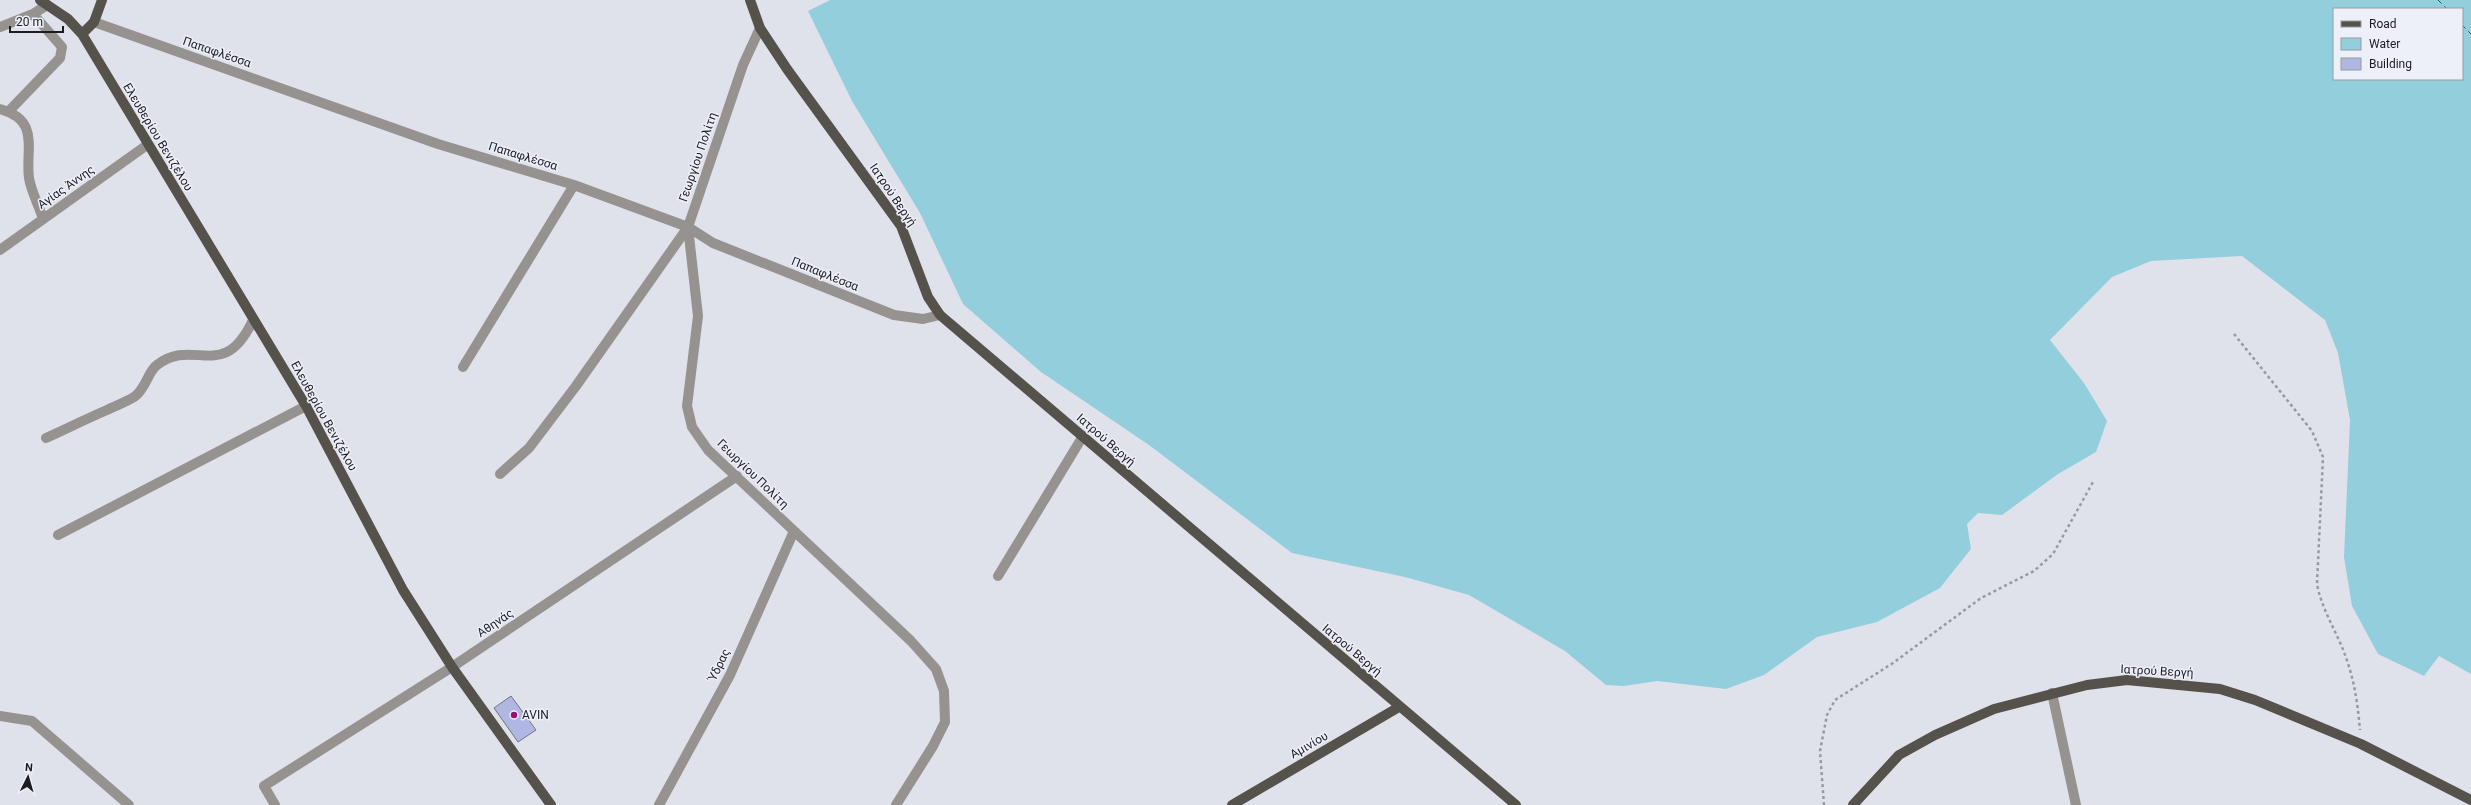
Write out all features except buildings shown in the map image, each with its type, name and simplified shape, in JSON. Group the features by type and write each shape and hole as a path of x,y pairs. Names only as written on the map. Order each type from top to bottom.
{"main road":[{"path":"82,34 94,22 102,0"},
{"name":"Ιατρού Βεργή","path":"750,0 760,28 901,226 928,298 940,315 1516,805"},
{"name":"Ελευθερίου Βενιζέλου","path":"43,2 68,19 82,34 147,145 306,406 403,590 452,667 551,805"},
{"name":"Ιατρού Βεργή","path":"1854,805 1899,755 1935,735 1994,709 2086,685 2127,680 2220,689 2254,700 2361,744 2471,800"},
{"name":"Αμινίου","path":"1232,805 1399,707"}],"street":[{"path":"0,27 33,14 43,2"},
{"path":"33,14 62,46 60,58 4,110 22,123 30,138 29,178 43,219"},
{"name":"Παπαφλέσσα","path":"94,22 438,144 574,185 688,227 713,243 894,315 923,320 940,315"},
{"name":"Γεωργίου Πολίτη","path":"760,28 743,65 688,227 698,316 687,406 692,427 708,450 911,641 936,669 944,691 945,722 934,746 896,805"},
{"name":"Αγίας Άννης","path":"0,250 147,145"},
{"path":"463,367 574,185"},
{"path":"500,474 529,448 576,386 688,227"},
{"path":"46,438 135,396 147,383 156,365 180,354 208,356 221,354 234,348 245,338 254,320"},
{"path":"58,536 306,406"},
{"path":"998,576 1083,436"},
{"name":"Αθηνάς","path":"275,805 264,786 452,667 737,476"},
{"name":"Ύδρας","path":"659,805 730,675 794,531"},
{"path":"2052,693 2076,805"},
{"path":"0,716 32,720 129,805"}],"path":[{"path":"2234,334 2312,431 2323,457 2317,584 2320,597 2342,647 2356,687 2361,744"},
{"path":"1824,805 1820,750 1827,715 1835,700 1893,663 1981,598 2034,571 2053,554 2094,482"}],"water":[{"path":"830,0 2471,0 2471,674 2439,656 2424,676 2378,654 2352,606 2344,557 2350,420 2338,353 2325,320 2242,256 2151,261 2112,277 2050,340 2084,383 2107,421 2096,452 2058,474 2002,515 1978,513 1967,524 1971,549 1940,588 1877,622 1817,637 1764,675 1726,689 1657,681 1624,686 1606,685 1565,651 1469,595 1405,577 1292,553 1149,445 1041,372 963,304 920,213 852,101 808,11"}],"ferry route":[{"path":"2438,0 2446,8"},
{"path":"2463,26 2471,34"}],"place":[{"name":"AVIN","path":"514,715"}]}
